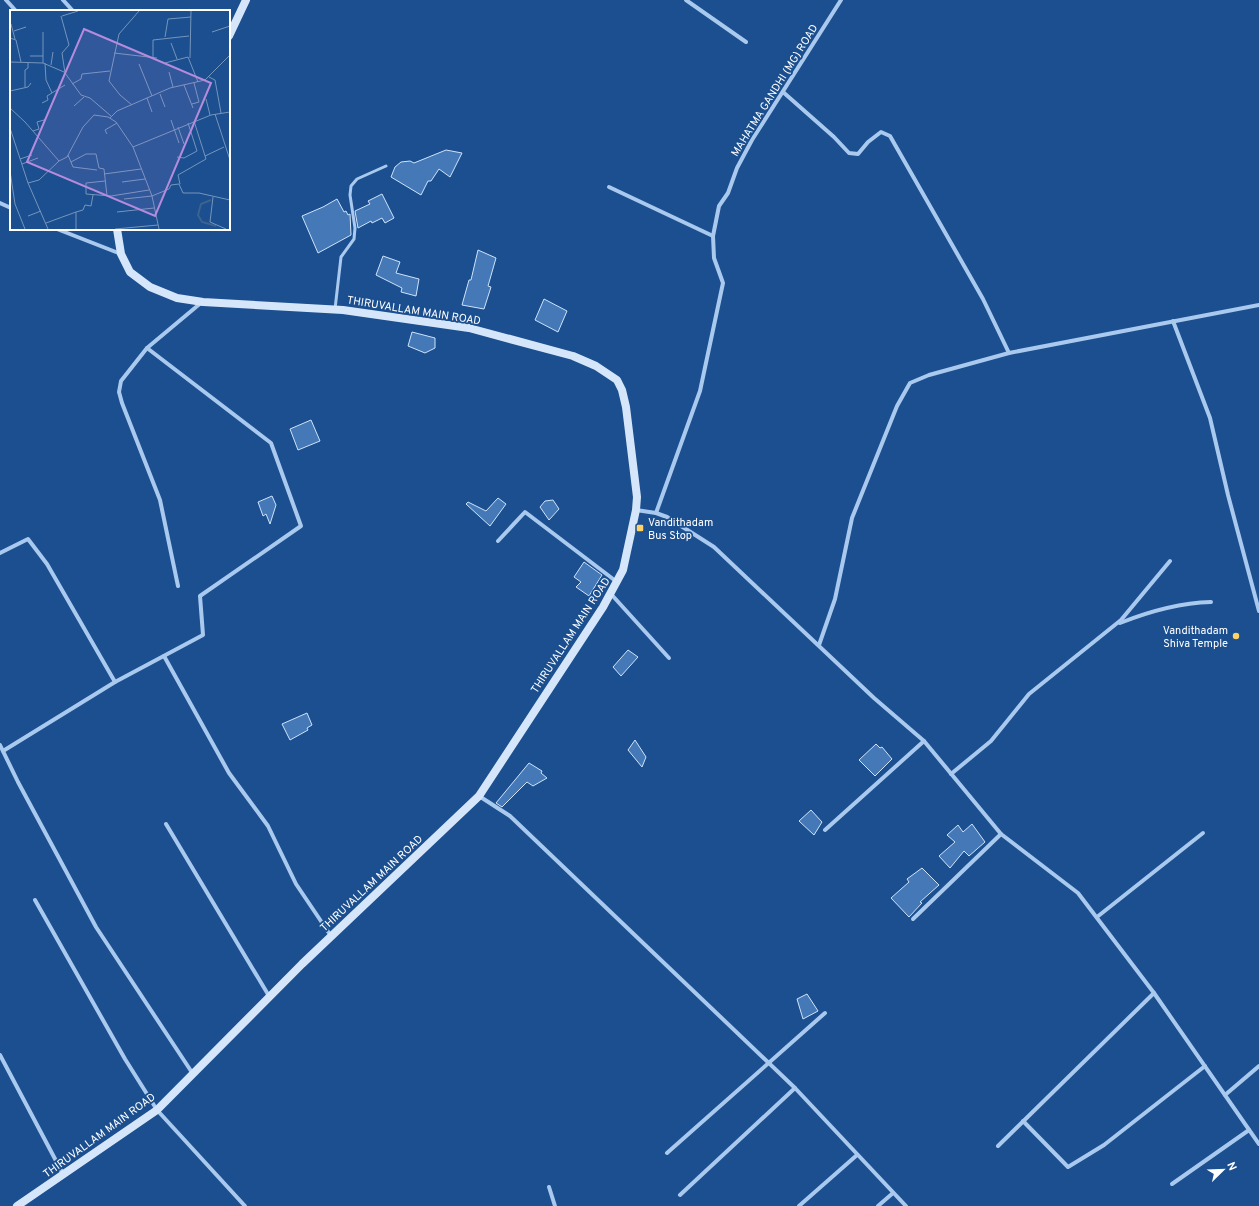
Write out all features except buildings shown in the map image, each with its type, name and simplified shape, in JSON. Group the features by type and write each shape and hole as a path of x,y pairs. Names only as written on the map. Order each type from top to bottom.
{"main road":[{"path":"230,34 246,0"},
{"name":"THIRUVALLAM MAIN ROAD","path":"18,1206 157,1110 269,996 479,796 624,570 636,510 636,497 626,407 622,390 616,380 607,373 573,356 469,328 335,310 203,302 177,298 150,287 130,272 121,254 118,230"}],"street":[{"path":"6,0 15,10"},
{"path":"63,0 72,10"},
{"path":"686,0 746,42"},
{"name":"MAHATMA GANDHI (MG) ROAD","path":"656,513 700,391 724,283 714,258 713,236 719,206 728,193 737,168 841,0"},
{"path":"783,92 834,137 849,153 858,154 868,142 881,132 890,136 983,298 1009,353"},
{"path":"609,186 713,236"},
{"path":"0,203 10,208"},
{"path":"60,230 121,254"},
{"path":"178,586 160,500 132,432 119,392 121,381 147,348 203,302"},
{"path":"819,645 835,599 852,518 897,406 910,383 929,375 1009,353 1259,305"},
{"path":"1173,322 1210,418 1228,495 1259,611"},
{"path":"3,751 115,682 203,635 200,596 301,526 271,443 147,348"},
{"path":"636,510 656,513 692,531 714,547 874,698 924,741 1002,834 1078,893 1154,993 1259,1144"},
{"path":"498,541 525,512 617,582"},
{"path":"0,553 28,539 47,564 115,682"},
{"path":"951,774 991,741 1029,694 1116,624 1170,561"},
{"path":"610,594 669,658"},
{"path":"1116,624 1149,612 1189,602 1211,602"},
{"path":"164,656 228,773 268,826 296,884 331,936"},
{"path":"825,830 924,741"},
{"path":"0,745 18,782 96,927 192,1074"},
{"path":"479,796 510,816 795,1088 906,1206"},
{"path":"166,824 269,996"},
{"path":"1097,917 1203,833"},
{"path":"913,919 1002,834"},
{"path":"35,900 125,1059 157,1110 245,1206"},
{"path":"998,1146 1154,993"},
{"path":"668,1153 825,1013"},
{"path":"0,1055 64,1174"},
{"path":"1023,1121 1068,1167 1104,1146 1205,1066"},
{"path":"1225,1095 1259,1066"},
{"path":"680,1195 795,1088"},
{"path":"1172,1184 1249,1130"},
{"path":"799,1206 857,1155"},
{"path":"549,1187 555,1206"},
{"path":"878,1206 893,1193"}],"lane":[{"path":"335,310 341,257 354,238 355,228 350,195 351,186 357,179 386,166"}],"place":[{"name":"Vandithadam Bus Stop","path":"640,528"},
{"name":"Vandithadam Shiva Temple","path":"1236,636"}]}
